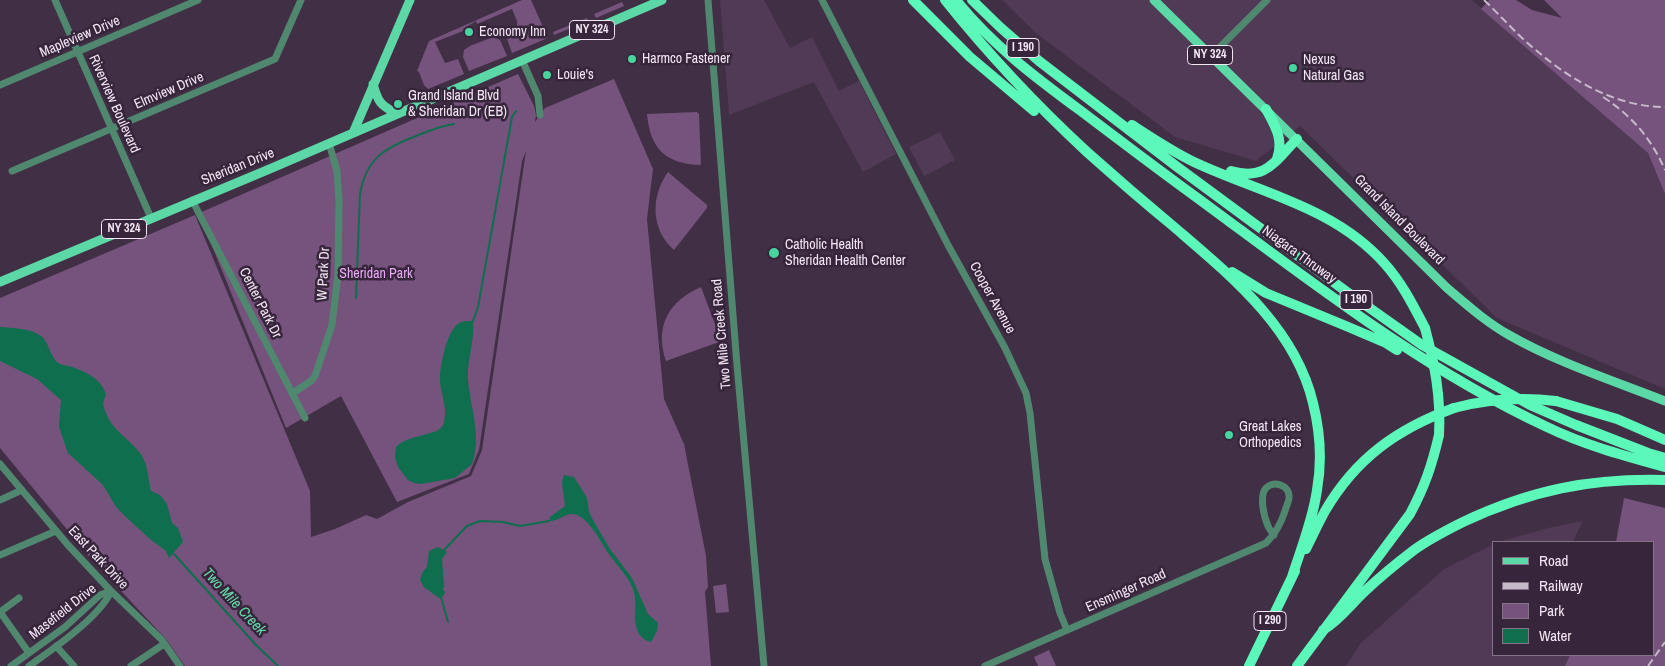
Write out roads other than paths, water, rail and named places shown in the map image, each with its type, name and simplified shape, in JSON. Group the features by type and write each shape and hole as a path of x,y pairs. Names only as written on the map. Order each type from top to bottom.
{"highway":[{"path":"913,0 970,57 1064,136 1086,151"},
{"path":"945,0 973,35 1030,98 1086,151 1203,252 1266,314 1290,346 1306,380 1313,403 1319,449 1318,490 1292,577"},
{"name":"Niagara Thruway","path":"956,0 969,17 996,44 1040,81 1141,157 1402,346 1488,398 1549,428 1617,454 1665,468"},
{"name":"Niagara Thruway","path":"972,0 1039,61 1078,91 1346,292 1422,345 1530,405 1576,425 1665,458"},
{"path":"1078,91 1168,148 1203,166 1314,212 1339,225 1384,262 1399,281 1424,328 1433,358 1439,391 1438,435 1432,464 1423,489 1410,514 1395,536 1297,666"},
{"path":"1266,109 1279,135 1280,145 1276,160"},
{"path":"1203,166 1243,174 1263,172 1297,139"},
{"path":"1203,252 1266,294 1386,343 1488,398"},
{"path":"1292,577 1326,511 1361,464 1394,436 1426,418 1476,402 1531,398 1556,401 1617,420 1665,440"},
{"path":"1323,630 1335,623 1364,592 1415,549 1447,530 1484,512 1512,501 1567,486 1615,480 1665,480"},
{"name":"I 290","path":"1249,666 1292,577"}],"main road":[{"path":"352,133 410,0"},
{"name":"NY 324","path":"352,133 662,0"},
{"name":"Grand Island Boulevard","path":"1154,0 1448,288 1491,324 1539,350 1665,401"},
{"path":"373,84 376,96 381,104 397,114"},
{"name":"Sheridan Drive","path":"0,282 352,133"}],"street":[{"name":"Riverview Boulevard","path":"54,0 151,218"},
{"name":"Mapleview Drive","path":"0,85 198,0"},
{"name":"Elmview Drive","path":"12,171 275,59 301,0"},
{"name":"Two Mile Creek Road","path":"708,0 737,365 764,666"},
{"name":"Cooper Avenue","path":"822,0 948,245 1005,348 1026,393 1030,413 1045,559 1052,590 1066,630"},
{"path":"1211,56 1267,0"},
{"path":"522,60 538,96 540,115"},
{"name":"W Park Dr","path":"293,393 311,381 315,376 332,325 336,301 339,201 337,171 329,144"},
{"name":"Center Park Dr","path":"192,200 305,418"},
{"name":"East Park Drive","path":"0,464 56,531 111,591 164,644 180,666"},
{"path":"1273,484 1281,485 1287,489 1290,496 1274,535 1265,518 1262,496 1266,488 1273,484"},
{"path":"0,500 22,490"},
{"path":"0,555 56,531"},
{"name":"Ensminger Road","path":"985,666 1266,543 1274,535"},
{"name":"Masefield Drive","path":"29,666 56,646 108,600 111,591"},
{"name":"Masefield Drive","path":"11,666 64,627 100,595 111,591"},
{"path":"19,598 0,612 29,653"},
{"path":"131,666 164,644"},
{"path":"56,646 74,666"}],"water":[{"path":"473,321 468,372 476,432 475,453 472,464 455,478 421,484 414,483 408,480 398,467 395,458 396,447 408,440 436,431 443,425 445,408 440,379 445,348 456,326 461,322"},
{"path":"0,327 24,329 38,334 45,340 56,361 85,372 94,378 104,389 106,394 103,403 105,412 113,426 143,457 151,491 160,495 167,504 172,523 178,528 183,542 169,558 166,551 151,540 116,507 103,485 68,453 59,427 61,400 37,379 0,361"},
{"path":"564,475 574,477 587,498 589,512 593,520 610,549 632,578 648,614 658,623 657,631 651,642 639,634 635,617 635,595 631,584 590,526 582,518 574,514 549,521 550,517 565,506 562,482"},
{"path":"438,547 447,552 442,559 443,589 445,593 439,598 424,587 420,580 422,573 427,567 429,551"}],"waterway":[{"path":"473,321 478,307 512,117 516,111"},
{"path":"356,298 360,194 363,182 372,163 378,156 395,145 434,129 454,124"},
{"path":"444,550 467,526 480,521 503,522 520,526 549,521"},
{"name":"Two Mile Creek","path":"174,554 256,645 278,666"},
{"path":"441,597 448,622"}],"railway":[{"path":"1484,0 1530,45 1580,82 1613,97 1647,106 1665,107"},
{"path":"1603,97 1623,112 1640,129 1660,158 1665,170"},
{"path":"1648,666 1665,642"}],"place":[{"name":"Economy Inn","path":"469,32"},
{"name":"Harmco Fastener","path":"632,59"},
{"name":"Nexus Natural Gas","path":"1293,68"},
{"name":"Louie's","path":"547,75"},
{"name":"Grand Island Blvd & Sheridan Dr (EB)","path":"398,104"},
{"name":"Catholic Health Sheridan Health Center","path":"774,253"},
{"name":"Great Lakes Orthopedics","path":"1229,435"}],"park label":[{"name":"Sheridan Park","path":"376,274"}]}
